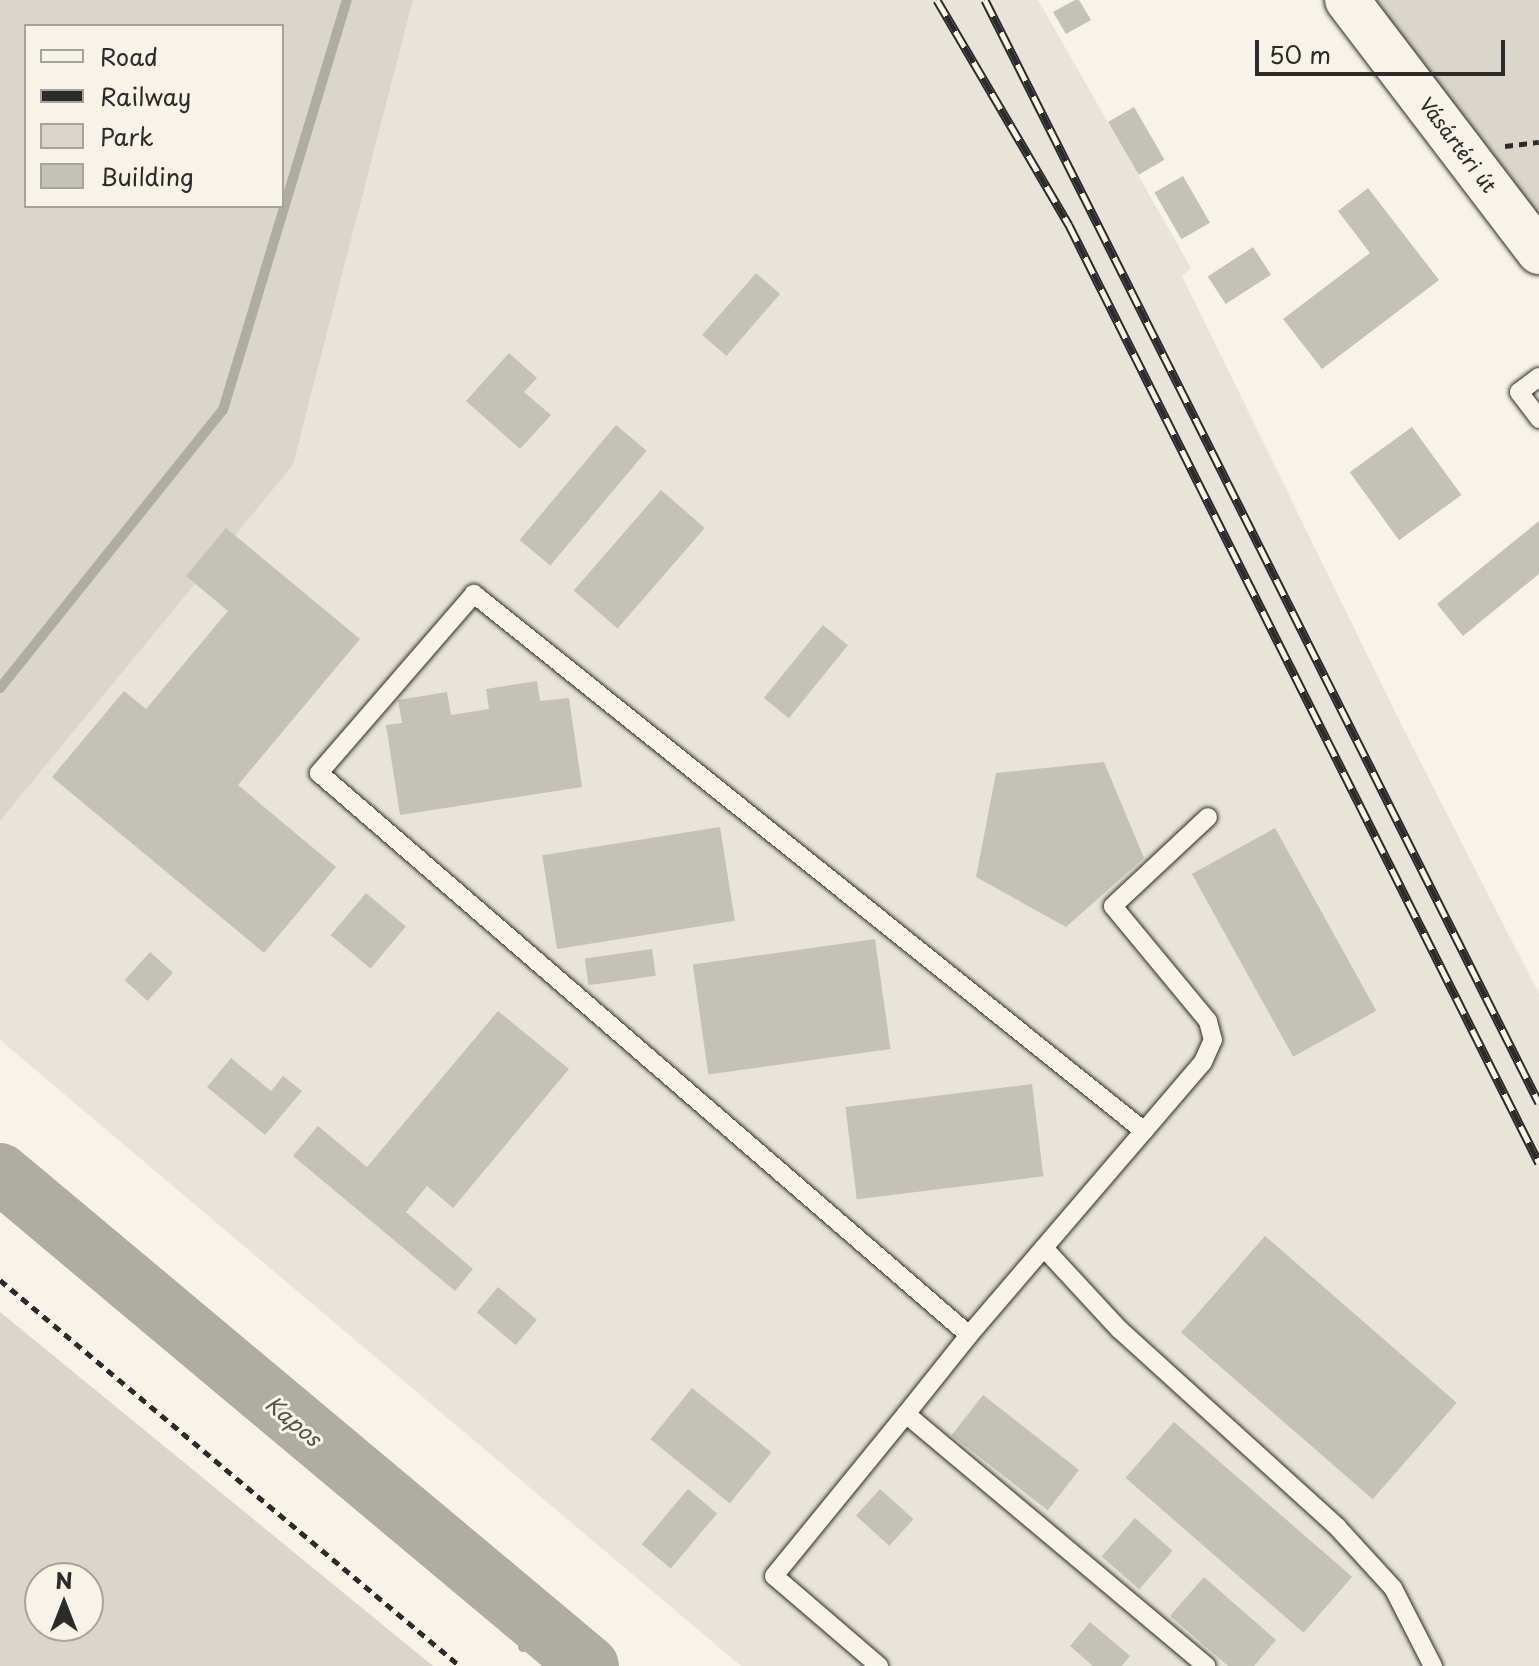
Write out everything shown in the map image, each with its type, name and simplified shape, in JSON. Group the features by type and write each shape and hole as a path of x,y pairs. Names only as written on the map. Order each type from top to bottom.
{"street":[{"name":"Vásártéri út","path":"1347,0 1539,252"}],"lane":[{"path":"1539,377 1519,392 1539,419"},
{"path":"969,1335 319,773 474,594 1144,1131"},
{"path":"879,1666 774,1576 969,1335 1203,1062 1213,1040 1208,1021 1113,906 1208,817"},
{"path":"1044,1248 1120,1330 1338,1528 1393,1588 1433,1666"},
{"path":"906,1414 1206,1666"}],"path":[{"path":"1504,146 1539,142"},
{"path":"0,1280 460,1666"}],"shaded area":[{"path":"413,0 1038,0 1191,268 1182,276 1401,724 1539,994 1539,1666 741,1666 0,1040 0,821 293,465"}],"green space":[{"path":"0,0 413,0 293,465 0,821"},
{"path":"1375,0 1539,0 1539,217"},
{"path":"0,1312 433,1666 0,1666"}],"building":[{"path":"1079,0 1091,20 1066,34 1053,12"},
{"path":"1134,107 1164,160 1139,175 1108,122"},
{"path":"1183,176 1210,223 1181,239 1154,192"},
{"path":"1368,188 1439,280 1322,369 1283,319 1370,253 1338,211"},
{"path":"1253,247 1271,275 1226,304 1208,276"},
{"path":"756,273 780,294 726,356 702,335"},
{"path":"509,353 537,378 524,392 551,415 520,449 466,401"},
{"path":"616,425 647,451 550,566 520,540"},
{"path":"1412,427 1461,495 1399,540 1350,472"},
{"path":"661,490 705,528 618,628 574,590"},
{"path":"1539,521 1539,574 1463,636 1437,604"},
{"path":"226,528 360,639 238,785 336,867 264,953 52,777 124,691 146,709 228,611 186,576"},
{"path":"823,625 848,645 789,718 764,698"},
{"path":"537,681 540,701 569,698 582,787 400,815 386,725 402,723 398,700 447,692 451,715 489,709 486,689"},
{"path":"1104,762 1144,858 1066,927 976,877 996,773"},
{"path":"720,827 735,921 557,949 542,855"},
{"path":"1275,828 1376,1011 1293,1057 1192,874"},
{"path":"366,893 406,926 370,969 331,935"},
{"path":"875,939 890,1049 708,1075 693,965"},
{"path":"652,949 656,976 588,985 585,958"},
{"path":"150,952 173,973 148,1001 125,980"},
{"path":"498,1011 569,1069 453,1208 427,1186 406,1212 473,1269 455,1291 293,1156 318,1126 367,1167"},
{"path":"231,1058 271,1091 283,1076 302,1091 265,1135 207,1087"},
{"path":"1032,1084 1043,1176 857,1199 845,1107"},
{"path":"1265,1236 1457,1403 1373,1499 1181,1333"},
{"path":"498,1287 537,1320 516,1345 477,1312"},
{"path":"692,1388 771,1452 730,1503 650,1439"},
{"path":"983,1395 1079,1470 1048,1510 952,1435"},
{"path":"1174,1422 1352,1577 1304,1633 1125,1478"},
{"path":"688,1489 717,1513 671,1569 642,1544"},
{"path":"880,1489 913,1519 889,1546 856,1516"},
{"path":"1135,1518 1173,1551 1139,1589 1102,1556"},
{"path":"1204,1577 1276,1640 1254,1666 1228,1666 1170,1616"},
{"path":"1090,1622 1130,1656 1122,1666 1093,1666 1070,1646"}],"waterway":[{"path":"0,688 223,410 347,0"},
{"name":"Kapos","path":"0,1173 589,1666"},
{"path":"523,1647 546,1630"}],"railway":[{"path":"937,0 1069,225 1539,1163"},
{"path":"985,0 1539,1103"}]}
